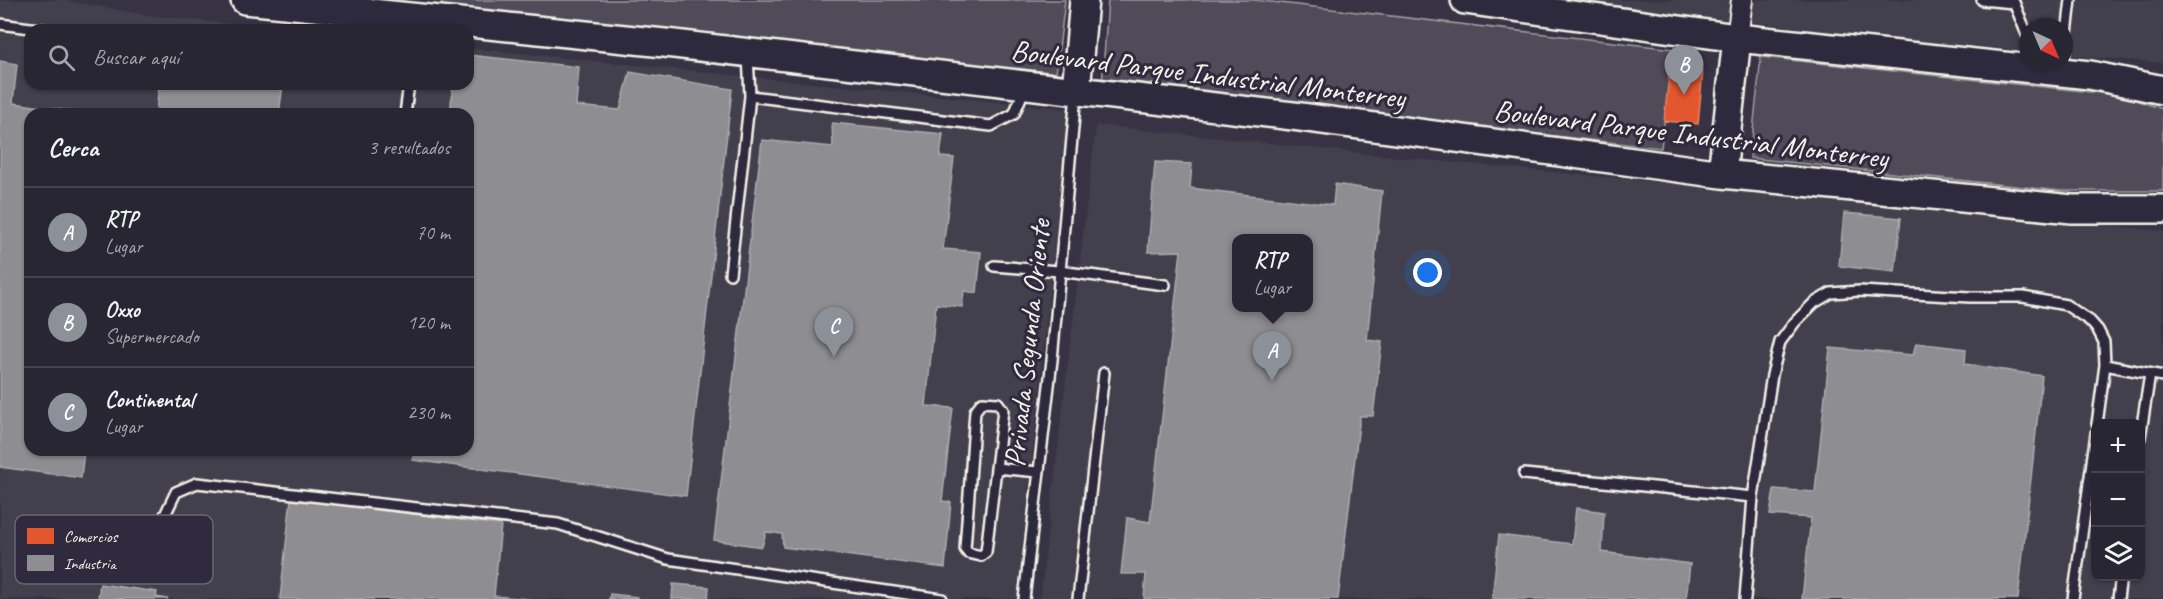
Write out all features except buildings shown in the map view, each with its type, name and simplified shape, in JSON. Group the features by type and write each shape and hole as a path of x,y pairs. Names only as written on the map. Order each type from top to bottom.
{"street":[{"name":"Boulevard Parque Industrial Monterrey","path":"245,0 417,16 1293,116 1722,174 2072,209 2158,210"},
{"path":"1076,91 1084,0"},
{"path":"1465,0 1737,38 2019,65"},
{"path":"1722,174 1742,0"},
{"path":"2073,69 2090,75 2163,90"},
{"path":"2090,75 2163,77"}],"lane":[{"path":"1982,0 2014,1 2021,18"},
{"path":"2069,18 2071,0"},
{"path":"0,24 24,27"},
{"path":"730,274 750,96 748,53"},
{"path":"750,96 990,126 1014,114 1026,85"},
{"path":"406,108 408,90"},
{"name":"Privada Segunda Oriente","path":"1024,599 1039,472 1076,91"},
{"path":"994,266 1059,271 1165,285"},
{"path":"1745,599 1753,497 1772,375 1780,342 1814,303 1831,294 1859,291 1970,297 2023,297 2066,305 2090,321 2104,342 2105,365 2098,419"},
{"path":"2105,365 2163,376"},
{"path":"1078,599 1104,373"},
{"path":"2143,419 2150,374"},
{"path":"982,402 998,403 1003,410 996,468 986,552 981,556 968,553 965,549 975,411 982,402"},
{"path":"996,468 1039,472"},
{"path":"2073,599 2091,469"},
{"path":"1524,474 1753,497"},
{"path":"165,515 176,492 197,483 558,524 668,559 942,599"},
{"path":"2118,599 2120,581"}],"shaded area":[{"path":"0,0 64,0 146,15 232,24 24,24 24,90 474,90 474,49 1069,109 1017,599 0,599"},
{"path":"442,0 1065,0 1056,73 442,9"},
{"path":"1108,0 1254,0 1673,49 1661,148 1102,85"},
{"path":"1563,0 2163,0 2163,63 2073,56 2073,18 2019,18 2019,50 1903,40"},
{"path":"1761,57 2120,95 2163,109 2163,191 2061,191 1750,158"},
{"path":"1096,125 1418,159 2163,231 2163,599 1040,599"}],"place":[{"name":"Oxxo","path":"1684,95"},
{"name":"Continental","path":"834,357"},
{"name":"RTP","path":"1272,381"}]}
